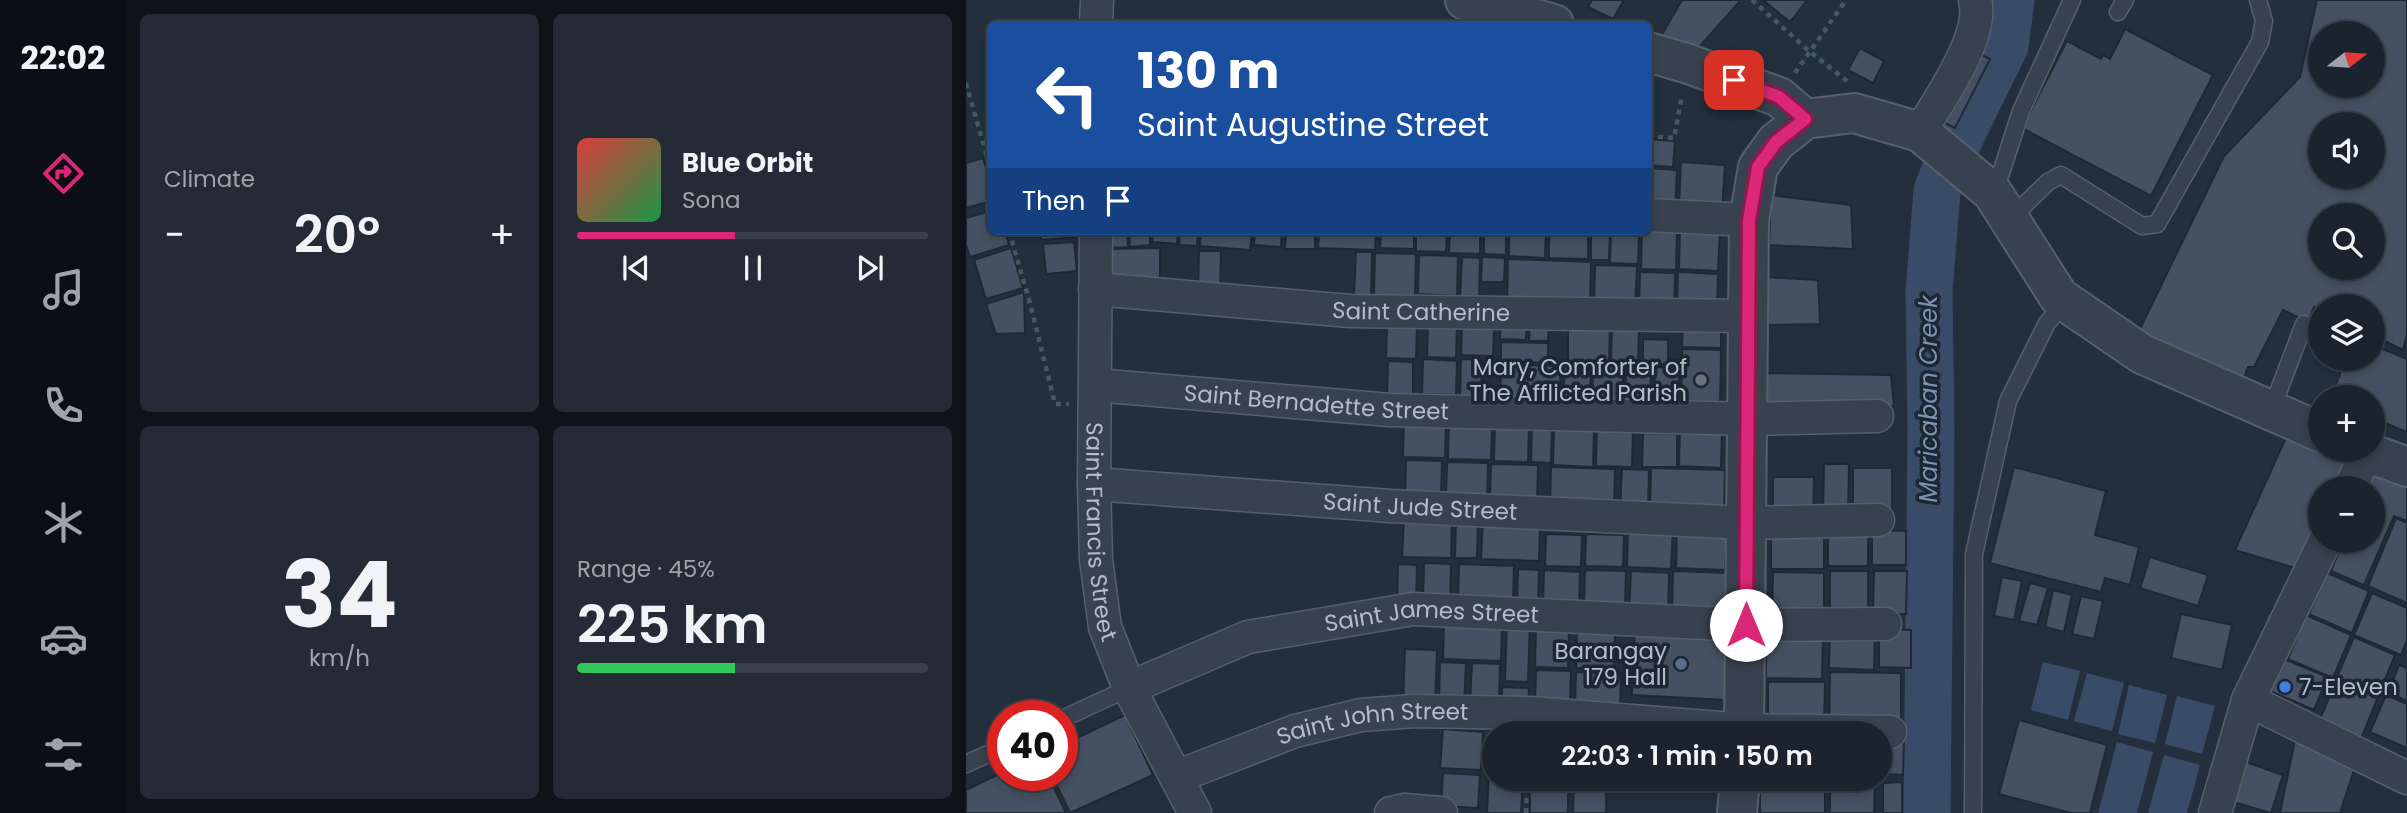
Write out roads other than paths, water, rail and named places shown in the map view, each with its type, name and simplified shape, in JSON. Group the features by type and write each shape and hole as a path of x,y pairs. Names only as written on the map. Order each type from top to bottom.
{"street":[{"path":"1097,0 1097,21"},
{"path":"1465,0 1543,21"},
{"path":"1922,133 1970,41 1978,10 1975,0"},
{"path":"1652,53 1689,64 1792,108 1854,113 1922,133 1995,199 2059,297 2142,354 2308,427"},
{"path":"1745,721 1749,220 1758,167 1776,142 1792,108"},
{"path":"1652,215 1749,220"},
{"name":"Saint Francis Street","path":"1096,235 1094,484 1096,559 1105,627 1129,688 1195,813"},
{"name":"Saint Catherine","path":"1095,289 1350,311 1748,316"},
{"name":"Saint Bernadette Street","path":"1095,395 1390,410 1748,419 1877,416"},
{"path":"2385,459 2407,467"},
{"name":"Saint Jude Street","path":"1094,484 1391,506 1747,523 1878,520"},
{"path":"2215,813 2248,700 2319,553"},
{"name":"Saint James Street","path":"1129,688 1248,636 1413,609 1746,625 1885,624"},
{"path":"2248,700 2407,778"},
{"name":"Saint John Street","path":"1176,777 1295,731 1362,715 1414,711 1531,713 1626,721"},
{"path":"1737,813 1739,791"},
{"path":"1391,813 1405,810 1441,813"}],"lane":[{"path":"1995,199 2021,111 2072,0"},
{"path":"1995,199 2048,182 2061,175 2142,226 2157,224 2260,42 2264,21 2258,0"},
{"path":"1973,813 1974,554 2008,401 2047,323 2066,302"},
{"path":"2271,411 2304,324"},
{"path":"1078,712 1129,688"},
{"path":"966,764 987,754"}],"water":[{"path":"2043,662 2080,671 2068,720 2031,710"},
{"path":"2087,673 2124,683 2112,731 2074,721"},
{"path":"2129,685 2167,695 2155,743 2118,734"},
{"path":"2177,696 2215,706 2202,754 2165,744"},
{"path":"2117,742 2153,752 2137,813 2098,813"},
{"path":"2164,755 2200,765 2187,813 2148,813"}],"waterway":[{"name":"Maricaban Creek","path":"1927,813 1931,430 1929,292 1937,191 1948,162 2005,46 2011,0"}],"place":[{"name":"Mary, Comforter of The Afflicted Parish","path":"1701,380"},
{"name":"Barangay 179 Hall","path":"1681,664"},
{"name":"7-Eleven","path":"2285,687"}]}
